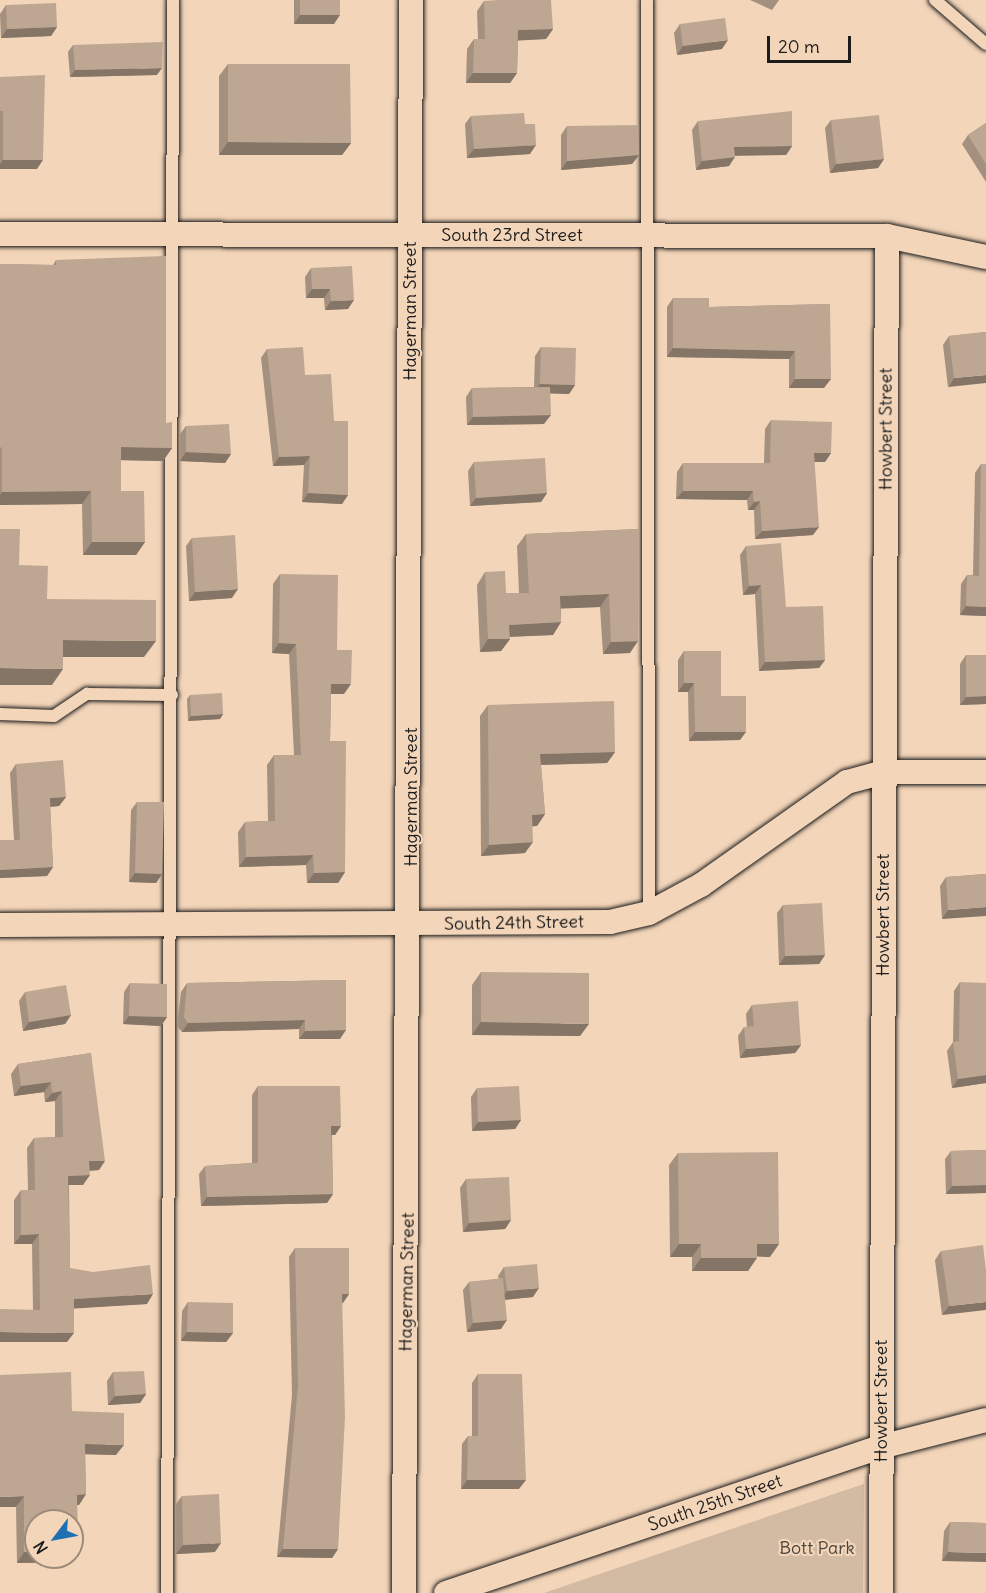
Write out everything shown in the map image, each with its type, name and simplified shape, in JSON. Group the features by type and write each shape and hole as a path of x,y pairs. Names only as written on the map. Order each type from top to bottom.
{"street":[{"name":"Hagerman Street","path":"404,1593 411,924 411,0"},
{"name":"South 23rd Street","path":"0,234 887,236 986,256"},
{"name":"Howbert Street","path":"881,1593 887,236"},
{"name":"South 24th Street","path":"0,925 610,922 649,913 701,885 847,782 884,772 986,772"},
{"name":"South 25th Street","path":"446,1593 881,1447 986,1420"}],"lane":[{"path":"166,1593 172,925 173,0"},
{"path":"647,0 649,913"},
{"path":"935,0 986,44"},
{"path":"0,714 54,716 87,694 172,695"}],"green space":[{"name":"Bott Park","path":"864,1484 863,1593 544,1593 831,1495"}],"building":[{"path":"300,0 340,0 340,15 300,15"},
{"path":"551,0 553,29 518,30 517,73 473,73 474,39 485,39 484,1"},
{"path":"56,3 57,27 7,29 6,5"},
{"path":"725,18 728,40 683,46 680,24"},
{"path":"163,42 162,68 75,70 73,45"},
{"path":"228,64 350,64 351,143 228,142"},
{"path":"45,75 43,160 3,160 0,77"},
{"path":"792,111 792,146 734,147 735,157 702,161 698,121"},
{"path":"524,113 525,124 535,124 536,145 474,149 471,116"},
{"path":"879,115 884,159 836,164 831,120"},
{"path":"986,123 986,164 968,135"},
{"path":"638,125 639,155 567,161 567,126"},
{"path":"166,256 166,423 172,422 172,448 121,447 121,491 144,491 145,542 92,542 91,491 2,492 0,264 56,265 56,260"},
{"path":"352,266 354,300 331,301 330,289 312,289 311,268"},
{"path":"673,298 709,298 709,307 830,304 831,379 795,379 795,351 673,348"},
{"path":"986,332 986,375 954,378 949,336"},
{"path":"303,347 305,375 331,374 334,421 348,421 348,495 308,493 310,456 279,457 267,349"},
{"path":"541,347 576,348 575,385 540,384"},
{"path":"550,387 551,415 473,417 472,388"},
{"path":"771,420 832,422 831,453 814,453 819,527 762,531 760,501 754,502 753,491 683,491 683,463 770,463"},
{"path":"229,424 231,454 186,452 186,426"},
{"path":"545,458 547,493 476,498 474,462"},
{"path":"981,464 986,464 986,607 966,606 967,575 979,576"},
{"path":"0,529 20,529 19,565 48,566 47,599 156,600 156,641 63,640 63,669 0,668"},
{"path":"639,529 638,641 611,642 609,594 560,596 561,622 509,625 510,639 488,639 485,572 505,571 506,593 529,593 526,534"},
{"path":"235,535 238,589 195,592 192,538"},
{"path":"781,543 786,607 823,606 825,660 765,662 761,585 749,586 746,546"},
{"path":"280,574 338,575 337,650 352,650 351,684 331,684 330,741 346,741 345,872 314,873 313,855 246,857 245,822 275,821 274,755 301,755 296,644 279,643"},
{"path":"684,651 721,651 721,696 746,696 746,732 695,732 694,683 684,683"},
{"path":"966,655 986,655 986,696 966,697"},
{"path":"222,693 223,714 191,716 190,695"},
{"path":"614,701 615,752 540,754 545,814 532,815 533,842 489,845 488,705"},
{"path":"63,760 66,797 50,798 53,867 0,870 0,840 20,840 16,764"},
{"path":"137,802 164,802 162,874 135,873"},
{"path":"986,874 986,907 948,910 946,877"},
{"path":"822,903 825,955 785,956 783,905"},
{"path":"481,972 589,973 589,1024 481,1022"},
{"path":"346,980 346,1030 305,1031 305,1020 188,1023 184,1017 187,983"},
{"path":"960,982 986,983 986,1075 958,1079 953,1042 959,1041"},
{"path":"130,983 167,984 167,1017 129,1016"},
{"path":"66,985 71,1015 29,1022 25,992"},
{"path":"798,1001 801,1045 746,1049 744,1027 754,1026 752,1005"},
{"path":"91,1053 105,1161 89,1161 90,1175 68,1176 70,1268 93,1272 150,1265 153,1294 74,1299 74,1333 0,1332 0,1309 40,1310 39,1234 21,1235 21,1190 35,1190 34,1138 63,1137 62,1091 52,1093 51,1082 21,1086 18,1064"},
{"path":"258,1086 340,1086 341,1126 331,1126 333,1194 207,1197 205,1166 258,1163"},
{"path":"519,1086 521,1120 478,1122 477,1088"},
{"path":"986,1150 986,1185 952,1186 951,1151"},
{"path":"778,1152 779,1244 757,1244 757,1258 701,1258 701,1244 679,1244 678,1153"},
{"path":"509,1177 511,1220 469,1223 466,1179"},
{"path":"983,1245 986,1302 949,1306 941,1251"},
{"path":"295,1248 349,1248 349,1294 342,1294 345,1417 338,1549 283,1549 298,1386"},
{"path":"537,1264 539,1288 507,1291 504,1267"},
{"path":"503,1278 507,1320 473,1323 469,1282"},
{"path":"188,1302 233,1303 233,1333 187,1332"},
{"path":"144,1371 146,1394 115,1396 113,1372"},
{"path":"71,1372 72,1411 124,1413 124,1445 85,1444 86,1494 77,1495 77,1509 24,1509 24,1496 0,1497 0,1375"},
{"path":"478,1374 522,1374 526,1480 467,1480 468,1436 478,1436"},
{"path":"219,1494 221,1543 183,1545 182,1496"},
{"path":"950,1522 986,1523 986,1553 948,1552"}]}
